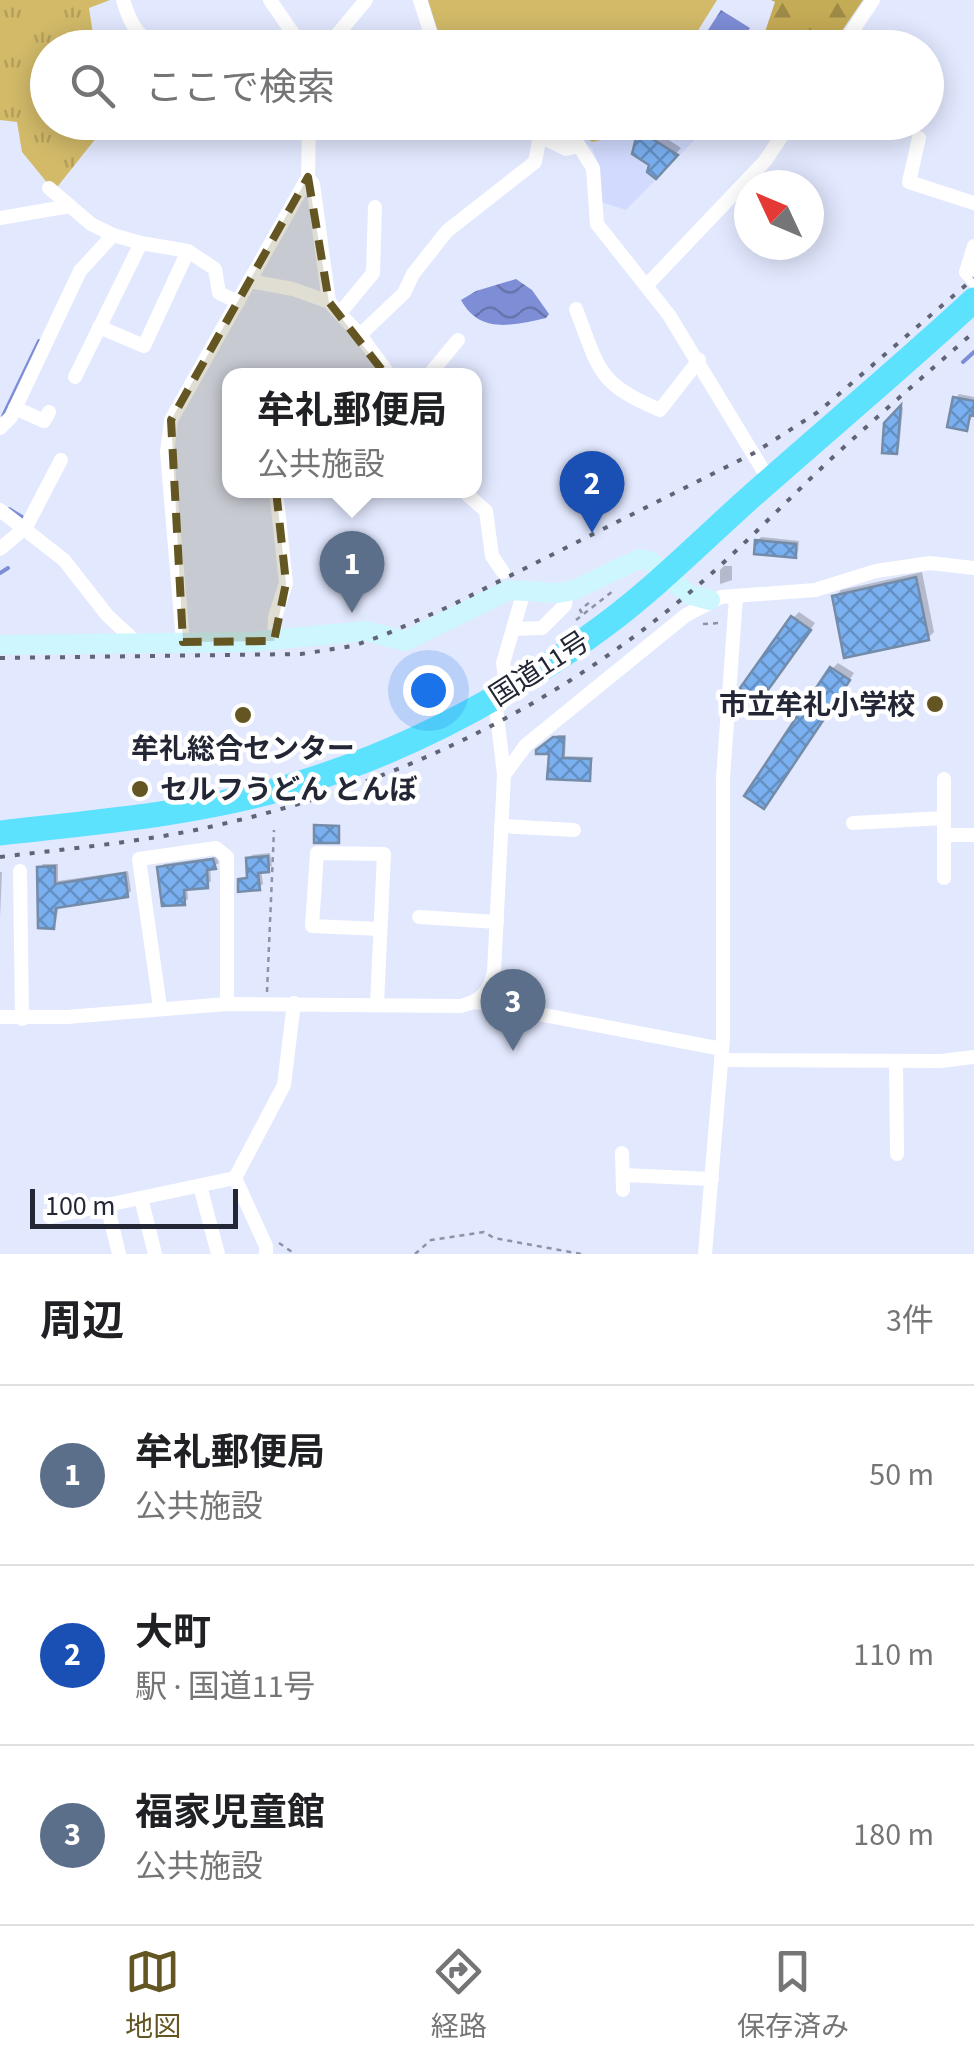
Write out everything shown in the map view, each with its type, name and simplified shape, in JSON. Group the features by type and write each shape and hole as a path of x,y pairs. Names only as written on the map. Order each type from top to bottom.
{"highway":[{"name":"国道11号","path":"0,834 138,816 289,786 424,736 501,695 607,624 974,300"}],"street":[{"path":"124,0 136,30"},
{"path":"270,0 291,30"},
{"path":"341,30 366,0"},
{"path":"420,0 430,30"},
{"path":"853,30 873,0"},
{"path":"183,642 167,452 171,420 308,177 309,140"},
{"path":"360,335 404,293 413,274 447,231 535,162 539,140"},
{"path":"549,140 566,148 580,146"},
{"path":"572,140 593,168 596,224 648,285 699,360 769,480"},
{"path":"648,285 766,161 779,140"},
{"path":"920,140 910,182 974,203"},
{"path":"308,177 313,184 334,308"},
{"path":"49,188 91,224 113,235 141,244 188,250 215,269 219,293 238,302"},
{"path":"0,218 70,206"},
{"path":"334,308 373,273 375,207"},
{"path":"0,428 15,408 80,271 113,235"},
{"path":"75,377 141,244"},
{"path":"974,246 966,272 974,282"},
{"path":"99,327 144,346 188,250"},
{"path":"249,282 293,289 334,308 384,368"},
{"path":"576,309 606,377 634,399 660,410 699,360"},
{"path":"435,368 458,340"},
{"path":"15,408 44,421 49,412"},
{"path":"0,549 26,527 60,460"},
{"path":"274,641 286,584 277,498"},
{"path":"471,498 486,511 492,556 503,572"},
{"path":"0,510 64,560 106,614 138,644"},
{"path":"0,645 274,641 366,630 405,642 510,590 566,591 639,559 650,561 688,594 710,600 815,590 876,572 930,564 974,568"},
{"path":"476,1002 490,988 494,972 504,775 503,663 524,591"},
{"path":"513,629 542,628 565,605 566,591"},
{"path":"705,1254 722,1055 723,778 736,597"},
{"path":"504,775 526,745 686,614 710,600"},
{"path":"944,779 944,878"},
{"path":"853,823 944,818"},
{"path":"501,826 574,830"},
{"path":"944,835 974,836"},
{"path":"160,1007 139,859 216,848 227,858 227,1004"},
{"path":"376,1004 380,930 384,854 316,852 312,926 380,930"},
{"path":"20,871 22,1019"},
{"path":"419,918 497,922"},
{"path":"0,1017 22,1019 227,1004 461,1006 476,1002 722,1055 896,1061 974,1057"},
{"path":"50,1217 235,1178 284,1086 294,1003"},
{"path":"896,1061 897,1154"},
{"path":"622,1153 623,1183 712,1179"},
{"path":"235,1178 266,1246 266,1254"},
{"path":"200,1186 218,1254"},
{"path":"142,1198 155,1254"},
{"path":"108,1205 118,1254"}],"path":[{"path":"572,624 621,584"},
{"path":"580,610 583,614"},
{"path":"697,624 728,623"},
{"path":"266,1003 274,830"},
{"path":"415,1254 431,1240 484,1232 494,1238 581,1254"}],"highlighted area":[{"path":"308,177 329,302 393,384 345,397 271,443 286,583 274,641 183,642 171,420"}],"shaded area":[{"path":"581,140 694,140 626,210 601,202 598,163 592,148"}],"green space":[{"path":"0,0 110,0 89,8 92,30 30,30 30,140 94,140 54,191 22,152 17,122 0,120"},
{"path":"428,0 717,0 698,30 437,30"},
{"path":"771,0 863,0 843,30 766,30 775,2"}],"water":[{"path":"721,10 750,28 749,30 708,30"},
{"path":"516,279 532,290 549,314 546,318 510,325 488,323 478,319 461,300 476,291"}],"building":[{"path":"636,140 654,140 678,155 656,179 647,172 649,165 632,154"},
{"path":"953,397 974,401 974,416 970,415 967,431 947,427"},
{"path":"901,405 897,454 882,453 884,423"},
{"path":"755,540 796,544 796,558 754,554"},
{"path":"916,577 929,640 844,658 832,596"},
{"path":"791,616 811,630 758,704 740,688"},
{"path":"830,667 850,680 764,809 744,796"},
{"path":"553,737 564,737 563,758 591,759 590,781 547,779 549,754 536,754 536,750"},
{"path":"314,825 339,826 339,843 314,843"},
{"path":"268,856 269,872 258,873 260,890 238,892 238,879 247,878 246,858"},
{"path":"213,859 216,869 207,870 208,888 184,890 185,905 162,906 157,867"},
{"path":"55,866 55,884 125,873 128,897 56,908 54,929 38,928 37,867"}],"waterway":[{"path":"3,416 39,341"},
{"path":"963,362 974,352"},
{"path":"9,509 22,517"},
{"path":"0,573 8,568"}],"railway":[{"path":"0,658 301,654 353,646 384,635 450,606 754,453 818,412 974,278"},
{"path":"0,857 164,836 283,809 407,765 526,707 637,635 689,593 974,332"}],"place":[{"name":"大町","path":"592,533"},
{"name":"牟礼郵便局","path":"352,613"},
{"name":"市立牟礼小学校","path":"935,704"},
{"name":"牟礼総合センター","path":"243,715"},
{"name":"セルフうどん とんぼ","path":"140,789"},
{"name":"福家児童館","path":"513,1051"}]}
